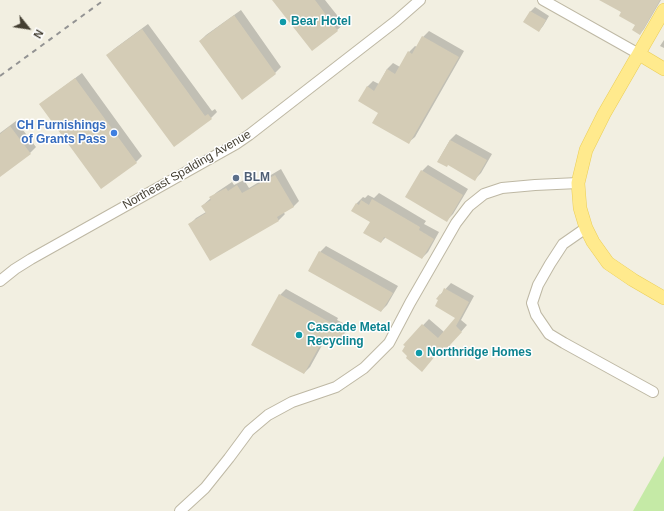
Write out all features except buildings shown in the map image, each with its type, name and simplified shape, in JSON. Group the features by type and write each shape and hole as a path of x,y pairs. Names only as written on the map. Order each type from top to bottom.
{"main road":[{"path":"664,10 604,114 586,150 578,183 580,208 586,228 608,263 664,298"},
{"path":"639,54 664,69"}],"street":[{"name":"Northeast Spalding Avenue","path":"0,281 15,268 236,144 396,21 420,0"},
{"path":"544,0 639,54"},
{"path":"184,510 205,488 249,431 268,415 292,402 336,387 364,368 388,343 456,223 469,206 484,194 502,188 578,183"},
{"path":"586,228 563,244 550,264 538,285 532,303 536,315 549,334 653,392"}],"green space":[{"path":"664,456 664,511 633,511"}],"railway":[{"path":"0,76 104,0"}],"place":[{"name":"Bear Hotel","path":"283,22"},
{"name":"CH Furnishings of Grants Pass","path":"114,133"},
{"name":"BLM","path":"236,178"},
{"name":"Cascade Metal Recycling","path":"299,335"},
{"name":"Northridge Homes","path":"419,353"}]}
